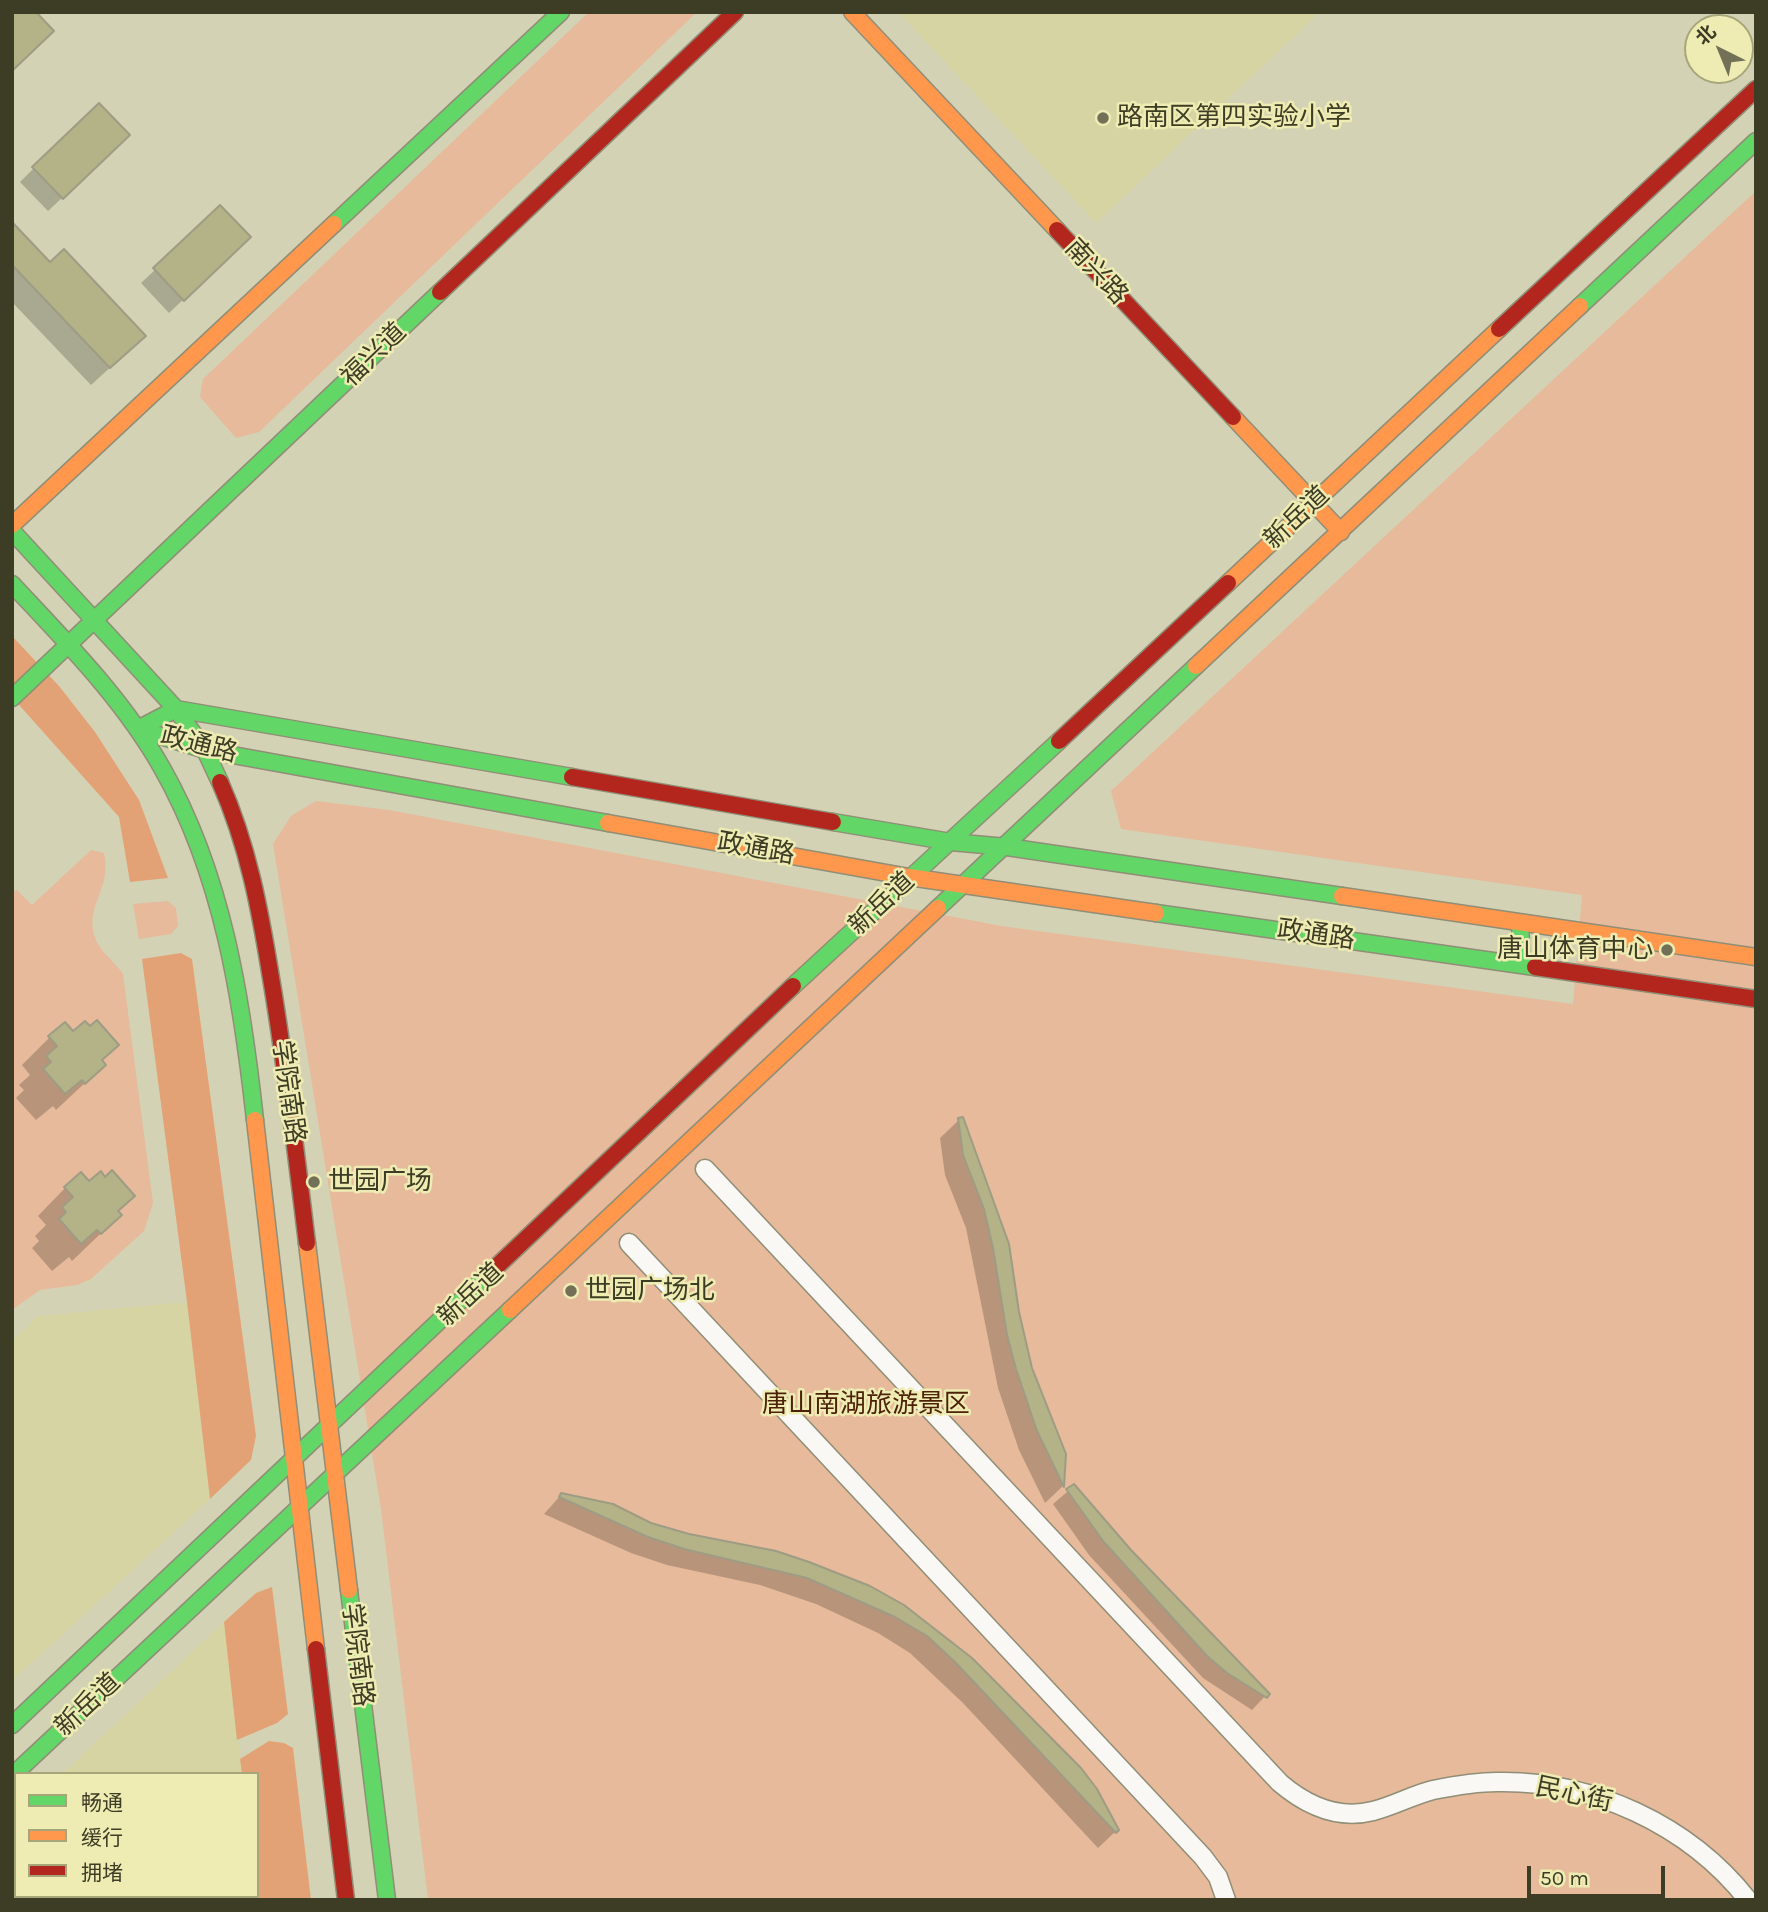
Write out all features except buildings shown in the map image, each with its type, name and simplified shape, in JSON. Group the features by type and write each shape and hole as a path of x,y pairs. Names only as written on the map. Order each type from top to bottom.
{"main road":[{"path":"12,525 561,12"},
{"name":"福兴道","path":"12,698 734,12"},
{"name":"南兴路","path":"852,12 1341,532"},
{"name":"新岳道","path":"12,1725 909,877 951,842 1756,89"},
{"name":"新岳道","path":"16,1772 961,884 1007,847 1756,141"},
{"name":"学院南路","path":"12,531 96,619 176,709 205,750 237,823 257,895 283,1049 387,1900"},
{"name":"学院南路","path":"12,584 69,645 138,729 178,797 214,888 243,1039 346,1900"},
{"name":"政通路","path":"138,729 176,709 951,842 1007,847 1756,957"},
{"name":"政通路","path":"138,729 205,750 909,877 1756,999"},
{"path":"1520,923 1522,965"}],"street":[{"name":"民心街","path":"705,1169 1280,1783 1299,1799 1318,1808 1338,1812 1371,1812 1432,1790 1497,1782 1561,1787 1623,1805 1681,1836 1730,1877 1748,1900"},
{"path":"629,1243 1203,1857 1218,1877 1226,1900"}],"shaded area":[{"name":"路南区第四实验小学","path":"898,12 1320,12 1096,223"},
{"path":"12,636 59,686 95,732 139,800 168,878 130,882 119,817 12,697"},
{"path":"181,953 192,959 256,1436 251,1460 210,1499 142,959"},
{"path":"187,1302 210,1499 12,1681 12,1341 38,1316"},
{"path":"272,1587 288,1714 277,1723 237,1740 224,1622 256,1593"},
{"path":"224,1622 242,1772 64,1772"},
{"path":"269,1741 284,1743 293,1748 311,1900 256,1900 259,1898 259,1772 242,1772 240,1759"},
{"path":"14,1822 14,1898 256,1900 12,1900"}],"green space":[{"path":"589,12 697,12 259,432 236,438 200,397 203,379"},
{"name":"唐山南湖旅游景区","path":"1756,191 1756,1900 428,1900 381,1509 273,844 291,816 316,801 389,810 1001,926 1573,1004 1582,895 1121,829 1111,791"},
{"path":"91,850 104,853 106,866 94,909 93,931 98,944 123,974 153,1203 144,1231 91,1279 77,1285 40,1290 12,1310 12,893 17,890 32,905"},
{"path":"168,901 176,908 178,926 171,934 139,939 133,904"}],"traffic: fast":[{"path":"334,224 561,12"},
{"path":"1580,306 1756,141"},
{"path":"12,698 440,292"},
{"path":"12,531 176,709 205,750 220,782"},
{"path":"12,584 93,672 130,718 162,768 183,809 215,895 226,939 244,1029 255,1120"},
{"path":"938,908 1196,666"},
{"path":"138,729 176,709 572,777"},
{"path":"138,729 205,750 608,823"},
{"path":"793,986 1059,741"},
{"path":"833,822 951,842 1007,847 1342,896"},
{"path":"1156,913 1535,967"},
{"path":"1520,923 1522,965"},
{"path":"12,1725 493,1270"},
{"path":"16,1772 510,1310"},
{"path":"349,1590 387,1900"}],"traffic: slow":[{"path":"852,12 1057,230"},
{"path":"12,525 334,224"},
{"path":"1196,666 1580,306"},
{"path":"1228,583 1499,329"},
{"path":"1233,417 1341,532"},
{"path":"608,823 909,877 1156,913"},
{"path":"1342,896 1756,957"},
{"path":"510,1310 938,908"},
{"path":"255,1120 316,1649"},
{"path":"307,1243 349,1590"}],"traffic: jam":[{"path":"440,292 735,12"},
{"path":"1499,329 1756,89"},
{"path":"1057,230 1233,417"},
{"path":"1059,741 1228,583"},
{"path":"572,777 833,822"},
{"path":"220,782 246,854 262,928 281,1044 307,1243"},
{"path":"1535,967 1756,999"},
{"path":"493,1270 793,986"},
{"path":"316,1649 346,1900"}],"place":[{"name":"路南区第四实验小学","path":"1103,118"},
{"name":"唐山体育中心","path":"1667,950"},
{"name":"世园广场","path":"314,1182"},
{"name":"世园广场北","path":"571,1291"}]}
